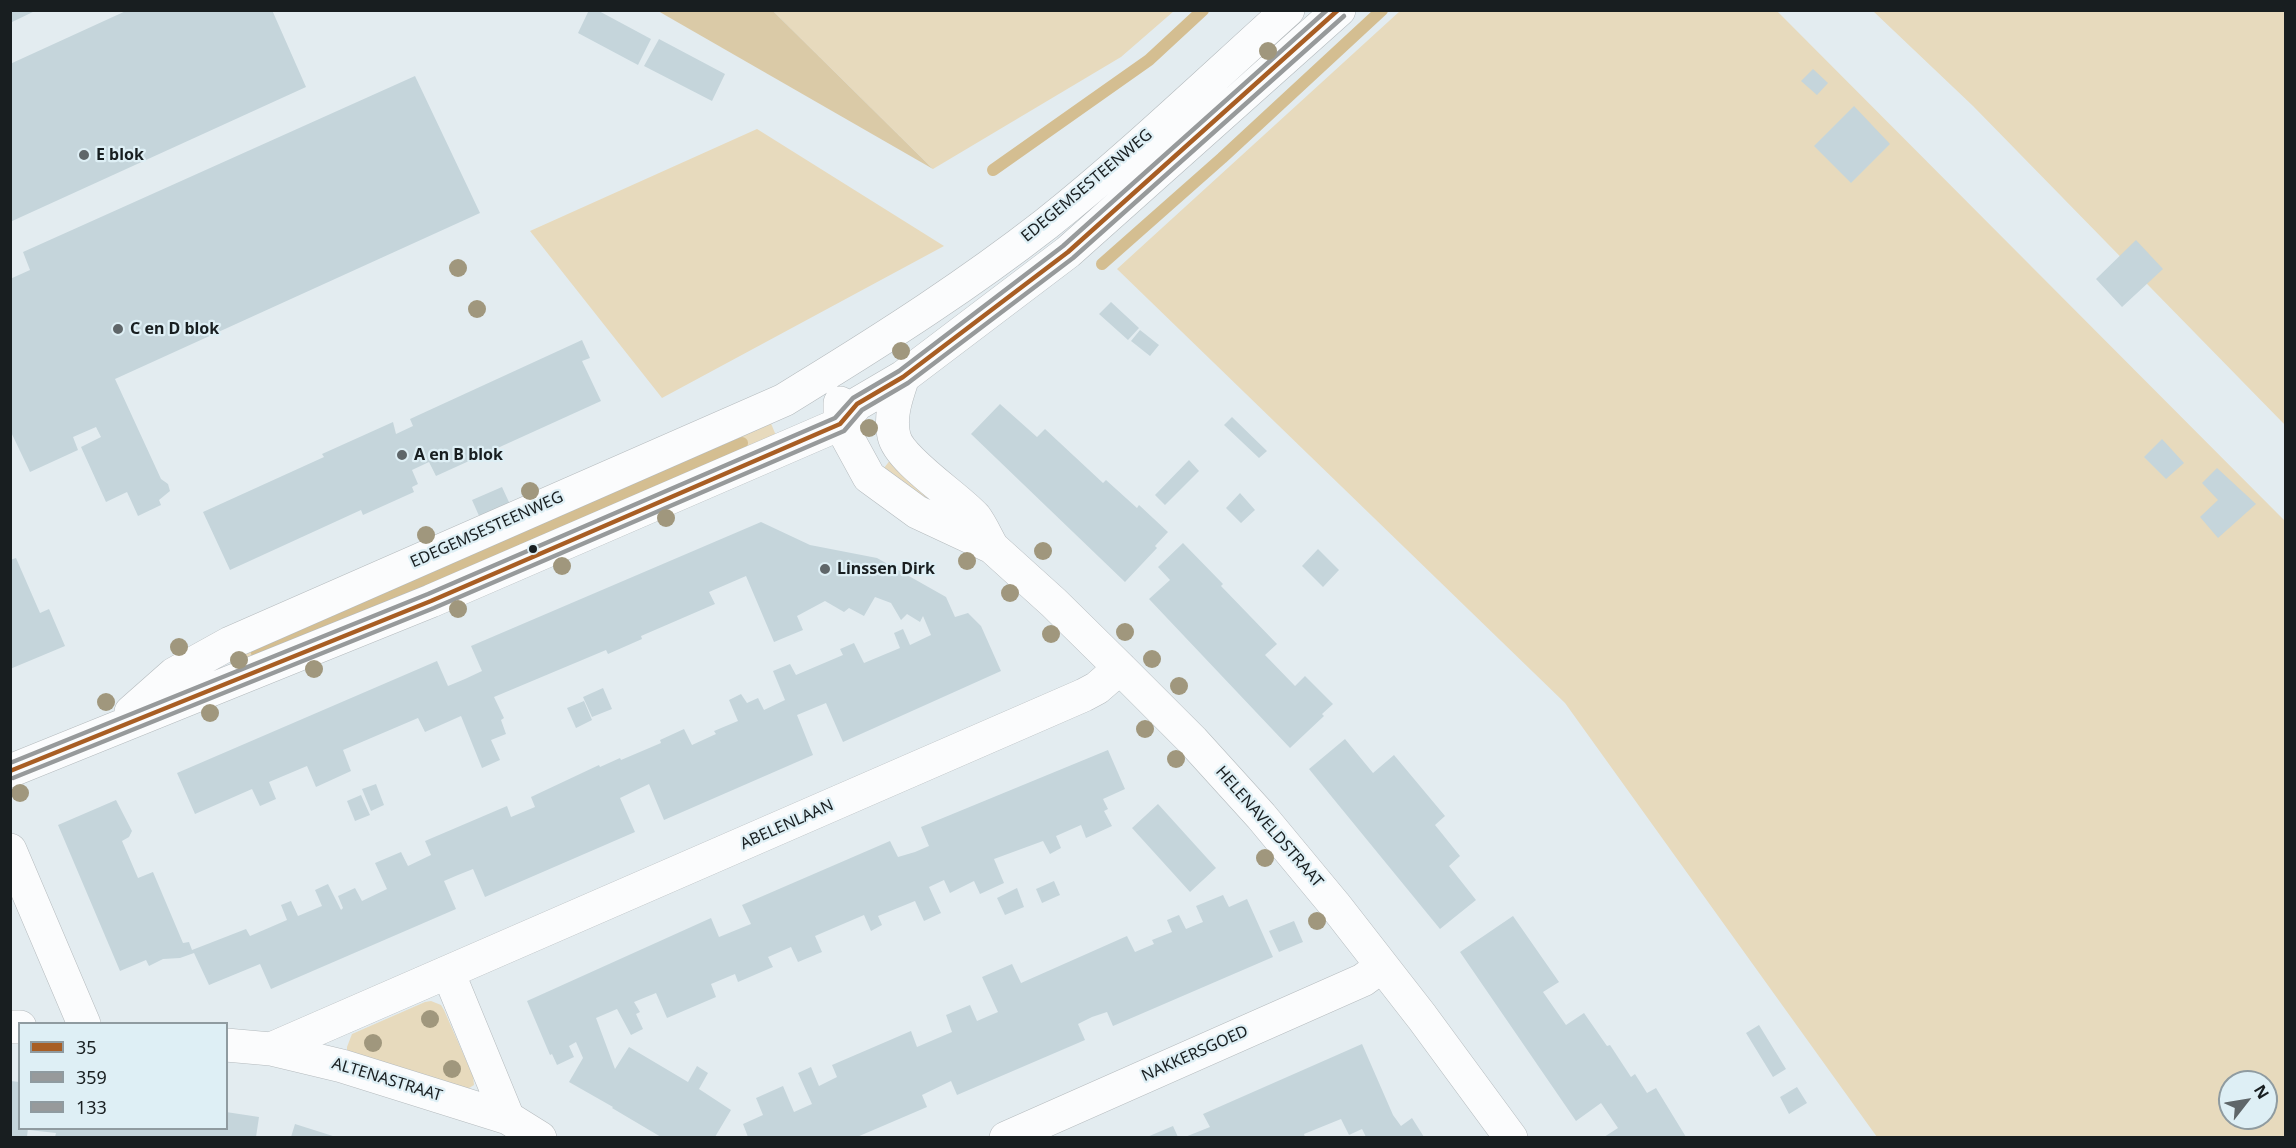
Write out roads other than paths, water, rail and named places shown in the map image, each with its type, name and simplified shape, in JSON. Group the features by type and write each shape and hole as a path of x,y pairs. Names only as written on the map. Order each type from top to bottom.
{"street":[{"name":"EDEGEMSESTEENWEG","path":"115,728 174,674 230,643 784,400 873,346 947,297 1046,224 1288,10"},
{"name":"EDEGEMSESTEENWEG","path":"10,771 431,601 840,424 857,404 903,377 1068,252 1339,10"},
{"path":"994,262 1019,288"},
{"name":"EDEGEMSESTEENWEG","path":"840,424 840,397 852,371 873,346"},
{"name":"HELENAVELDSTRAAT","path":"903,377 893,415 896,443 912,462 975,518 992,547"},
{"name":"HELENAVELDSTRAAT","path":"840,424 869,477 917,512 992,547 1054,603 1192,741 1262,816 1334,904 1511,1137"},
{"name":"ABELENLAAN","path":"271,1049 1084,695 1120,668"},
{"path":"10,850 84,1022"},
{"name":"NAKKERSGOED","path":"1006,1137 1363,980 1382,966"},
{"path":"448,972 508,1118"},
{"name":"ALTENASTRAAT","path":"228,1045 271,1049 342,1066 508,1118 540,1137"}],"waterway":[{"path":"993,170 1149,60 1203,10"},
{"path":"1102,264 1222,158 1382,10"},
{"path":"257,653 742,443"}],"place":[{"name":"E blok","path":"84,155"},
{"name":"C en D blok","path":"118,329"},
{"name":"A en B blok","path":"402,455"},
{"name":"Linssen Dirk","path":"825,569"}]}
